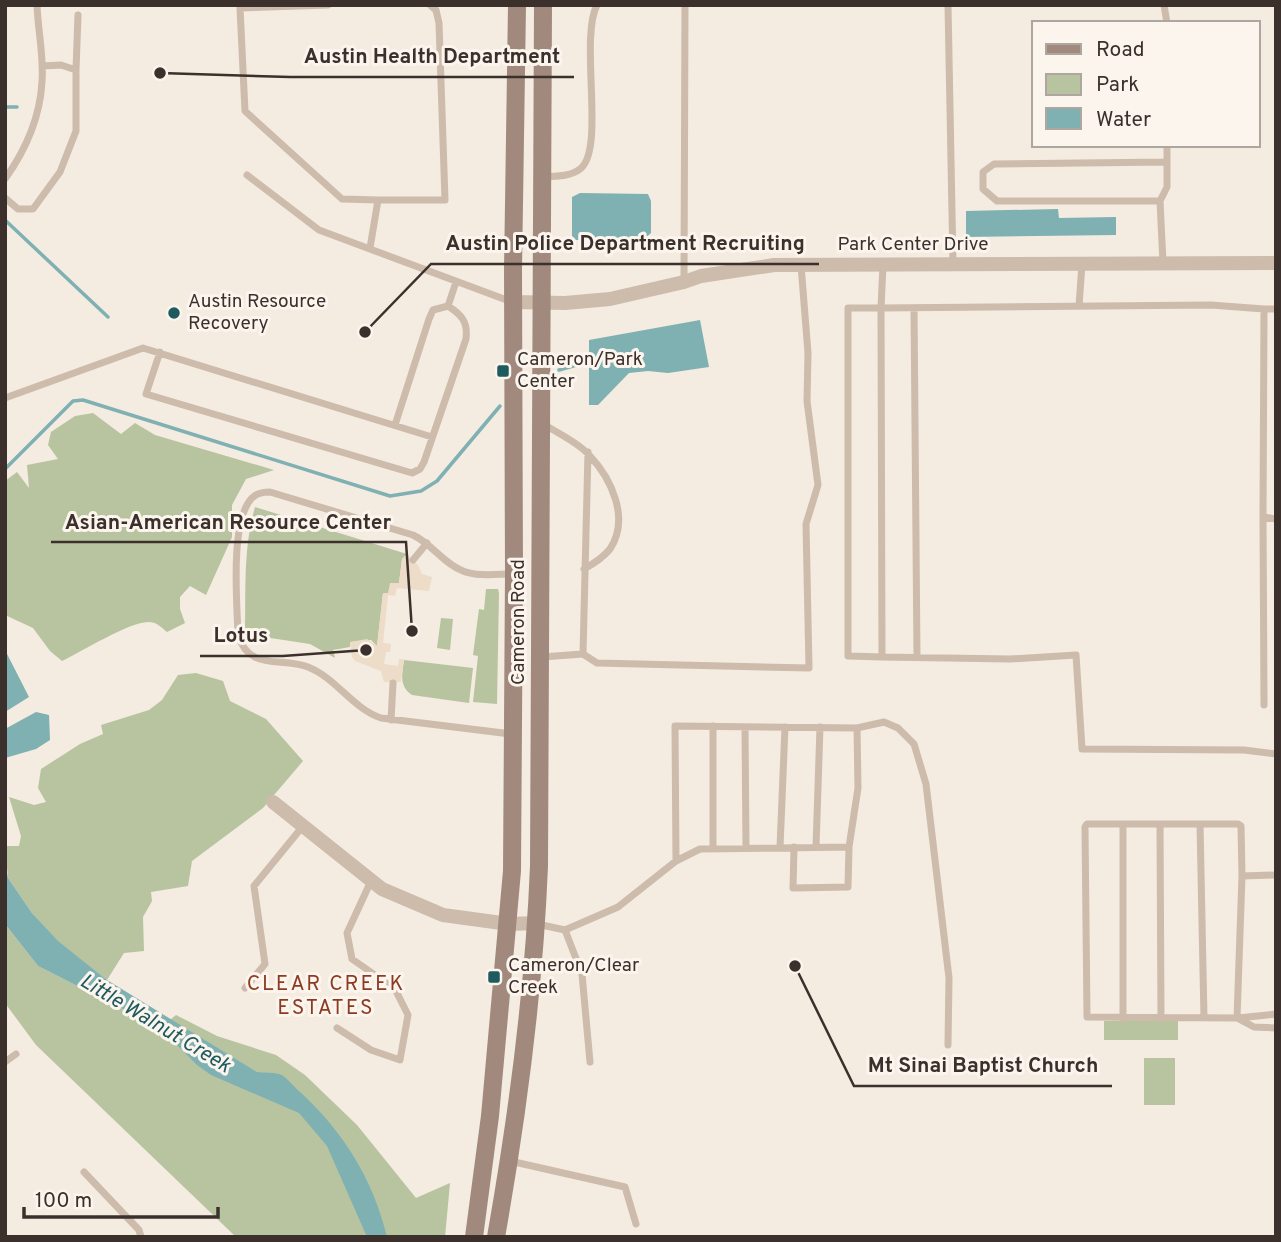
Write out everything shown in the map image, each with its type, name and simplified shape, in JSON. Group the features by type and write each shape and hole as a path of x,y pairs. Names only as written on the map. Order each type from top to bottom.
{"main road":[{"name":"Cameron Road","path":"474,1237 490,1116 512,871 513,302 517,5"},
{"name":"Cameron Road","path":"496,1237 525,1056 537,923 543,5"}],"street":[{"name":"Park Center Drive","path":"513,302 610,299 701,276 762,267 801,265 1276,263"},
{"path":"273,802 382,889 443,915 509,924 537,923"}],"lane":[{"path":"5,179 21,156 40,104 42,66 37,5"},
{"path":"328,5 240,8 246,111 342,199 445,200 439,23 436,10 430,5"},
{"path":"543,177 572,174 583,167 591,146 592,27 597,5"},
{"path":"684,282 685,5"},
{"path":"948,5 953,264"},
{"path":"5,198 18,209 33,209 60,172 76,131 78,15"},
{"path":"42,66 61,65 76,70"},
{"path":"1163,264 1160,201 1167,187 1167,147"},
{"path":"1160,201 997,201 983,189 983,172 994,164 1167,162"},
{"path":"247,175 319,230 513,302"},
{"path":"370,248 378,200"},
{"path":"1079,306 1082,264"},
{"path":"540,657 583,653 597,663 809,668 806,524 818,485 807,401 808,353 801,265"},
{"path":"882,657 883,265"},
{"path":"448,306 456,282"},
{"path":"1276,309 1211,305 848,308 848,656 1010,659 1076,655 1082,749 1244,750 1276,754"},
{"path":"395,425 433,310 448,306"},
{"path":"160,352 146,394 412,474 420,469 467,329 465,320 448,306"},
{"path":"914,308 917,657"},
{"path":"1264,309 1264,705"},
{"path":"5,398 143,348 432,437"},
{"path":"542,423 588,453 613,489 616,498 617,534 610,549 601,559 584,569"},
{"path":"583,653 588,453"},
{"path":"514,574 467,572 454,567 427,543 403,531 270,492 257,494 249,501 239,531 237,635 244,649 256,659 307,667 363,709 391,720 514,734"},
{"path":"1263,517 1276,519"},
{"path":"413,560 427,543"},
{"path":"391,720 393,682"},
{"path":"676,861 676,726 857,728 884,722 898,728 914,744 926,784 949,978 948,1045"},
{"path":"713,726 713,848"},
{"path":"745,727 746,848"},
{"path":"780,847 785,727"},
{"path":"816,847 820,727"},
{"path":"794,847 793,888 848,887 849,847 858,788 857,728"},
{"path":"1237,1018 1241,827 1238,824 1087,824 1086,1015 1089,1019 1237,1018 1276,1014"},
{"path":"1123,824 1123,1019"},
{"path":"1160,824 1161,1019"},
{"path":"1200,824 1204,1018"},
{"path":"245,988 265,964 254,887 303,826"},
{"path":"537,923 565,930 618,907 676,861 700,849 849,847"},
{"path":"1242,876 1276,874"},
{"path":"337,1028 371,1050 400,1060 408,1015 395,989 352,959 347,933 372,881"},
{"path":"565,930 582,974 590,1062"},
{"path":"1237,1018 1254,1027 1276,1028"},
{"path":"5,1062 16,1054"},
{"path":"510,1161 625,1187 636,1224"},
{"path":"83,1172 139,1230 141,1237"}],"green space":[{"path":"93,413 121,434 135,423 155,435 274,470 246,479 232,505 232,537 206,595 190,586 180,597 180,609 185,623 167,632 154,623 139,624 117,632 62,661 50,651 33,628 5,615 5,481 17,472 29,488 27,465 58,459 48,445 51,432 75,416"},
{"path":"255,507 407,554 402,559 399,583 388,593 383,593 377,646 371,640 350,642 350,647 333,650 335,658 310,644 245,634 247,554"},
{"path":"486,589 498,589 499,593 497,704 473,702 478,656 473,655 479,609 484,610"},
{"path":"441,618 453,619 450,650 437,648"},
{"path":"404,660 473,668 469,703 412,695 403,684"},
{"path":"196,673 223,681 230,701 266,719 303,761 263,808 192,861 188,886 151,892 152,901 143,917 144,951 124,953 107,980 57,941 32,913 8,878 5,846 19,846 21,836 9,797 34,805 46,802 38,788 41,769 80,744 103,734 101,725 149,710 162,700 178,675"},
{"path":"5,924 38,966 160,1028 176,1015 217,1036 276,1055 305,1075 357,1125 416,1198 450,1183 445,1237 236,1237 36,1045 5,1003"},
{"path":"1178,1020 1178,1040 1104,1040 1104,1021"},
{"path":"1144,1058 1175,1058 1175,1105 1144,1105"}],"shaded area":[{"path":"407,554 418,565 422,574 432,577 429,591 397,588 395,596 388,595 383,643 391,644 384,664 398,666 399,659 404,659 401,682 384,682 381,671 355,661 350,642 367,639 377,646 383,593 388,593 390,583 399,583 402,559"}],"water":[{"path":"580,193 648,194 651,201 651,233 643,240 576,240 572,236 572,197"},
{"path":"1058,209 1059,218 1116,217 1116,235 966,237 966,211"},
{"path":"700,320 709,367 668,373 629,373 598,405 589,405 589,340"},
{"path":"5,650 29,697 5,712"},
{"path":"36,712 49,715 50,740 36,749 5,758 5,729"},
{"name":"Little Walnut Creek","path":"5,863 8,878 32,913 58,941 107,980 257,1072 284,1077 315,1106 342,1139 365,1176 387,1237 367,1237 327,1146 299,1113 211,1075 197,1065 160,1028 38,966 5,924"}],"waterway":[{"path":"5,107 17,107"},
{"path":"5,220 108,317"},
{"path":"559,370 594,360"},
{"path":"5,469 73,401 83,400 390,496 421,491 437,481 500,406"}],"place":[{"name":"Austin Health Department","path":"160,73"},
{"name":"Austin Resource Recovery","path":"174,313"},
{"name":"Austin Police Department Recruiting","path":"365,332"},
{"name":"Cameron/Park Center","path":"503,371"},
{"name":"Asian-American Resource Center","path":"412,631"},
{"name":"Lotus","path":"366,650"},
{"name":"Mt Sinai Baptist Church","path":"795,966"},
{"name":"Cameron/Clear Creek","path":"494,977"}],"district":[{"name":"CLEAR CREEK ESTATES","path":"326,996"}]}
